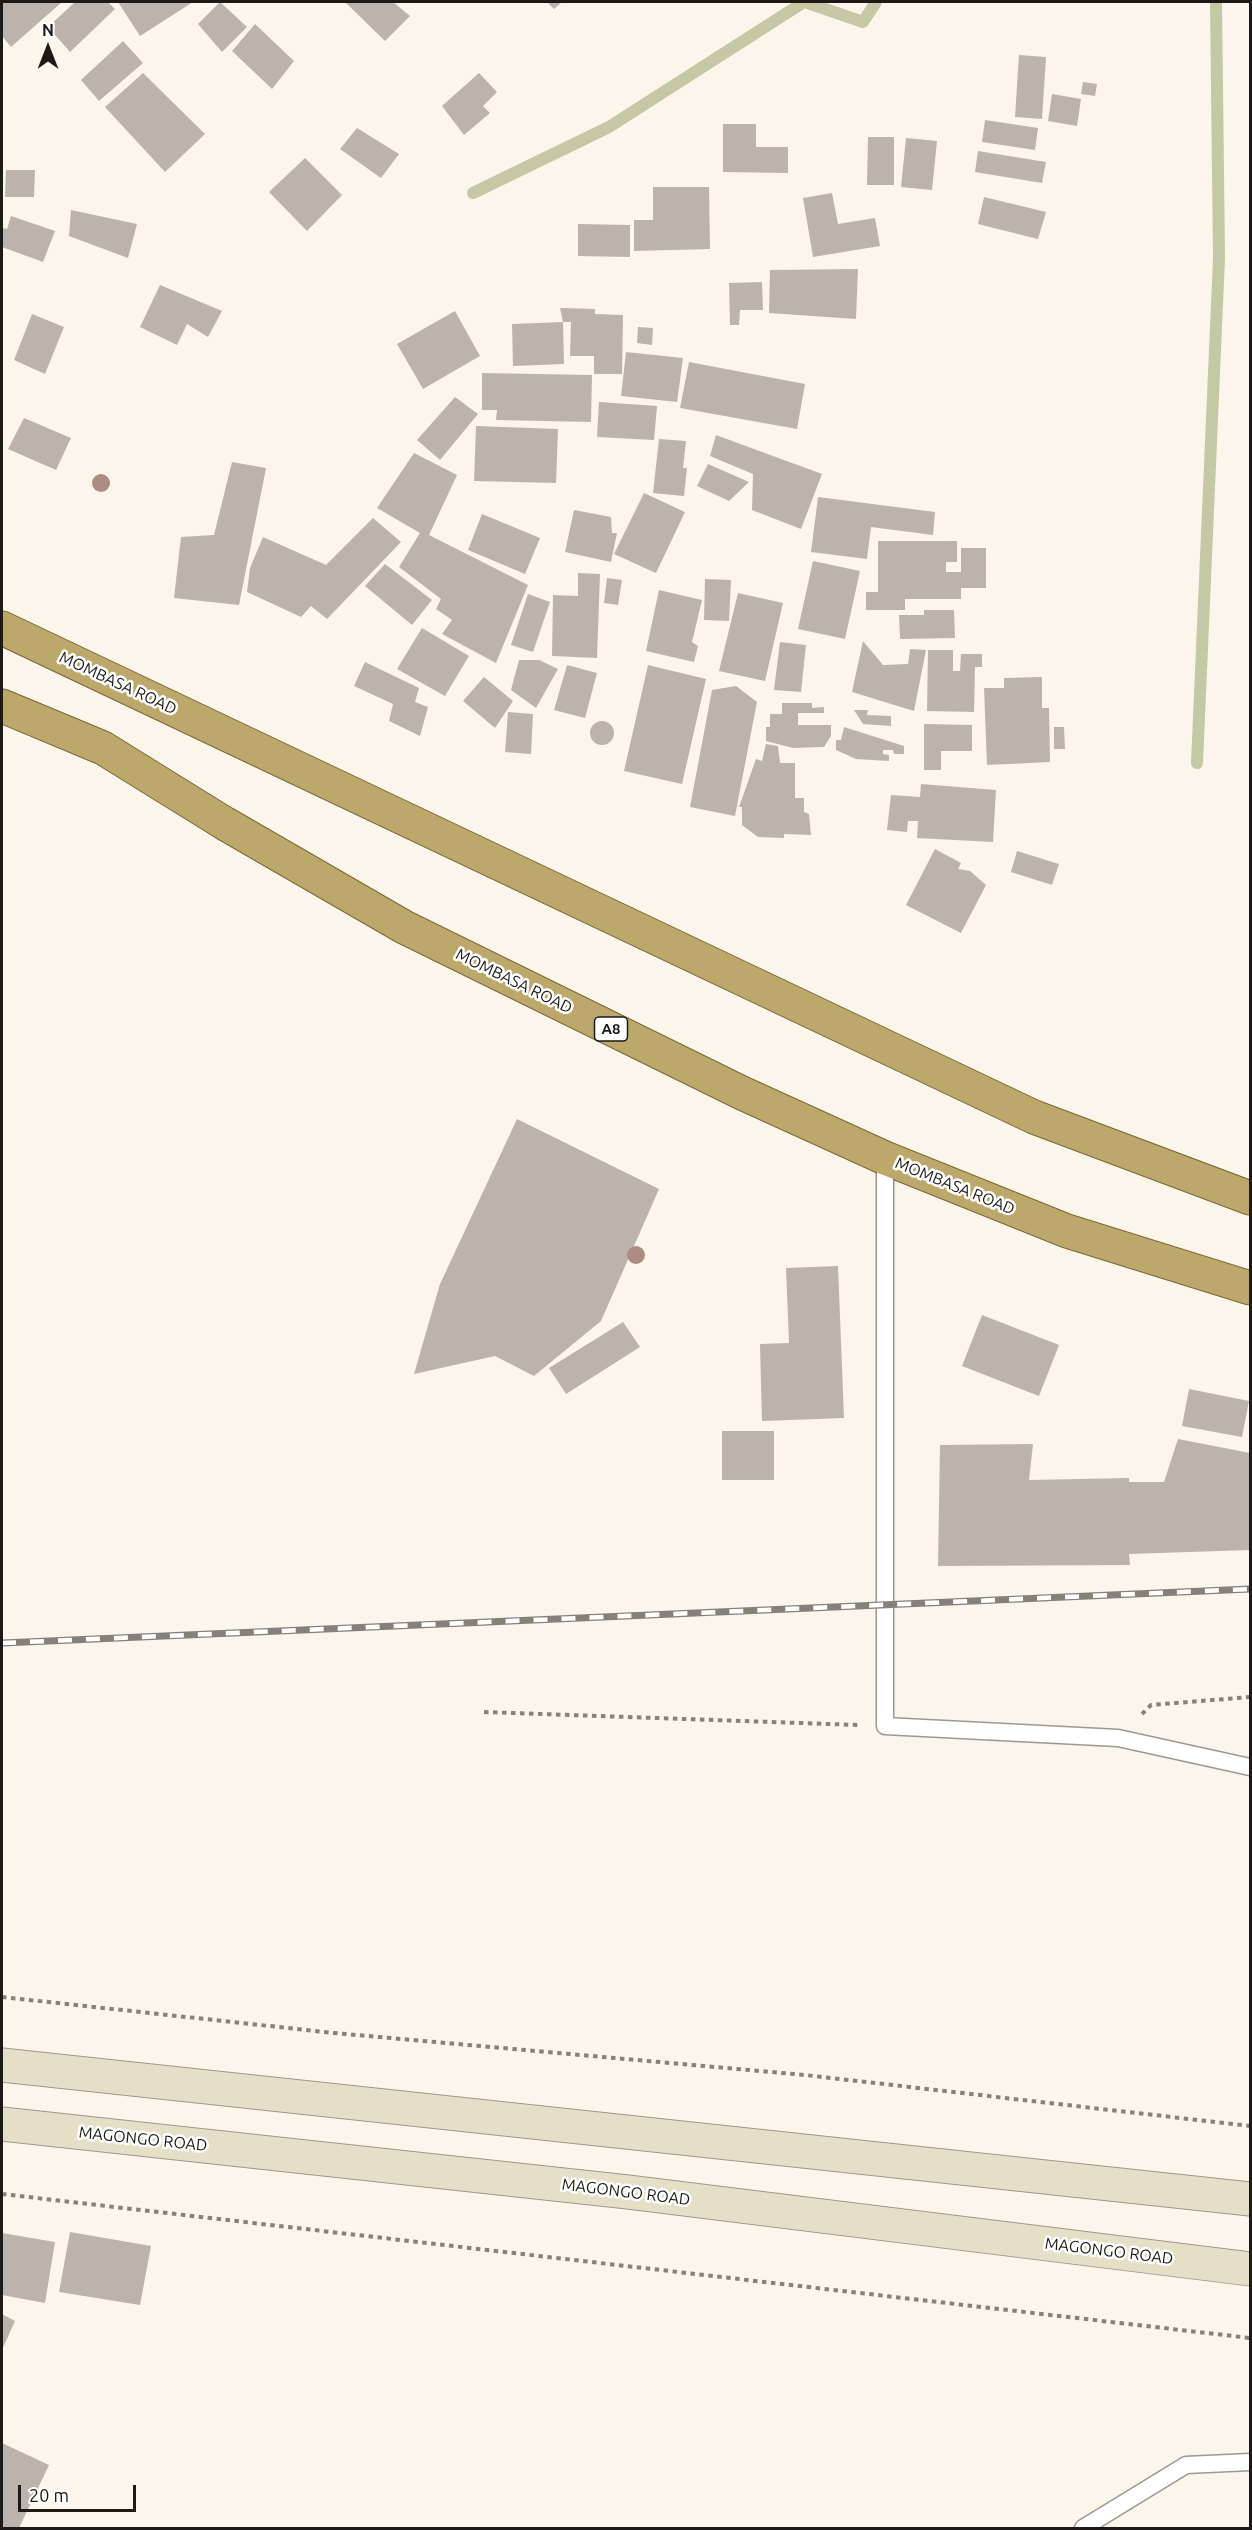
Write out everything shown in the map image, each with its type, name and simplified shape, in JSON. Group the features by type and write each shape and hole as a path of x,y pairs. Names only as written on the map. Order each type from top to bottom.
{"highway":[{"name":"MOMBASA ROAD","path":"2,628 1035,1117 1251,1198"},
{"name":"MOMBASA ROAD","path":"2,706 103,748 224,823 404,927 742,1093 885,1158 1067,1231 1251,1288"}],"main road":[{"path":"2,2065 1251,2199"},
{"name":"MAGONGO ROAD","path":"2,2124 628,2192 1251,2269"}],"lane":[{"path":"885,1158 885,1726 1118,1738 1251,1767"},
{"path":"1083,2529 1186,2465 1251,2462"}],"path":[{"path":"1118,1738 1151,1705 1251,1697"},
{"path":"484,1712 885,1726"},
{"path":"2,1997 334,2032 805,2075 1251,2126"},
{"path":"2,2194 1251,2338"}],"building":[{"path":"2,2 62,2 11,47 2,36"},
{"path":"75,2 108,2 115,9 70,52 48,27"},
{"path":"118,2 193,2 140,36"},
{"path":"220,2 247,27 222,52 198,24"},
{"path":"393,2 410,16 385,41 346,3"},
{"path":"547,2 562,2 554,9"},
{"path":"255,24 294,61 272,89 232,51"},
{"path":"123,41 143,63 99,101 81,80"},
{"path":"1019,55 1046,57 1042,119 1015,117"},
{"path":"143,73 205,134 165,172 105,107"},
{"path":"479,73 497,92 483,106 490,113 464,135 442,106"},
{"path":"1083,82 1097,84 1095,96 1081,94"},
{"path":"1052,94 1081,99 1077,126 1048,121"},
{"path":"985,120 1038,128 1035,150 982,142"},
{"path":"723,124 756,124 756,147 788,147 788,173 723,172"},
{"path":"357,128 399,154 381,178 340,149"},
{"path":"868,137 894,137 894,185 867,185"},
{"path":"906,138 937,141 932,190 901,187"},
{"path":"978,151 1046,162 1042,183 975,172"},
{"path":"305,158 342,195 307,231 269,192"},
{"path":"6,170 35,170 34,197 5,197"},
{"path":"653,187 709,187 710,249 634,251 634,220 653,220"},
{"path":"832,193 838,224 875,218 880,246 813,257 803,198"},
{"path":"984,197 1046,212 1038,239 978,224"},
{"path":"71,210 137,224 128,258 69,236"},
{"path":"11,216 55,231 43,262 2,247 2,228 7,229"},
{"path":"578,224 630,225 630,257 578,256"},
{"path":"858,269 856,319 769,313 770,270"},
{"path":"762,282 763,310 740,310 739,325 730,325 729,283"},
{"path":"160,285 222,311 208,337 187,324 177,345 140,327"},
{"path":"560,308 595,309 595,314 623,315 622,374 594,374 594,356 570,356 571,322 563,322"},
{"path":"455,311 480,356 423,389 397,344"},
{"path":"32,314 64,327 45,374 14,360"},
{"path":"563,322 564,364 513,366 512,324"},
{"path":"638,327 653,328 652,345 637,343"},
{"path":"626,352 683,358 677,402 621,396"},
{"path":"689,362 805,384 797,429 680,408"},
{"path":"482,373 592,375 591,422 496,420 497,410 482,410"},
{"path":"455,397 478,414 440,460 417,440"},
{"path":"599,402 657,406 654,440 597,437"},
{"path":"24,418 71,438 56,470 8,449"},
{"path":"476,426 558,429 556,483 474,481"},
{"path":"716,435 822,474 801,529 752,510 753,474 710,456"},
{"path":"659,439 686,441 683,468 687,468 684,496 653,493"},
{"path":"414,453 457,475 429,535 528,585 496,663 442,634 452,620 436,609 441,599 399,567 420,533 377,508"},
{"path":"232,462 266,468 239,605 174,598 181,537 214,535"},
{"path":"708,464 749,482 729,501 697,486"},
{"path":"644,493 685,512 656,573 614,554"},
{"path":"818,497 935,512 933,535 871,527 867,559 811,552"},
{"path":"574,510 611,517 612,533 617,533 611,562 565,552"},
{"path":"482,514 540,538 525,574 468,550"},
{"path":"373,518 401,542 327,619 311,606 301,617 247,592 250,568 263,537 326,565"},
{"path":"878,541 957,541 957,562 946,562 946,572 961,572 961,548 986,548 986,588 961,588 961,599 905,599 905,610 866,610 866,592 878,592"},
{"path":"813,561 860,571 845,639 798,629"},
{"path":"385,564 432,600 412,625 365,586"},
{"path":"578,573 600,574 597,658 552,656 553,595 578,596"},
{"path":"607,578 622,580 618,605 604,603"},
{"path":"705,579 731,580 729,621 704,620"},
{"path":"659,590 702,600 692,642 698,646 694,662 646,651"},
{"path":"738,593 783,603 765,681 719,671"},
{"path":"528,594 550,602 533,652 511,645"},
{"path":"924,610 954,610 955,638 900,639 899,615 924,615"},
{"path":"422,628 469,656 445,696 397,669"},
{"path":"863,641 883,665 908,664 910,649 926,650 914,711 852,692"},
{"path":"780,642 806,645 801,692 774,690"},
{"path":"928,650 953,650 953,671 960,671 961,654 982,654 982,667 975,667 974,712 927,711"},
{"path":"519,660 539,660 558,669 536,708 511,690"},
{"path":"365,662 419,688 415,702 428,707 420,736 389,721 393,704 354,686"},
{"path":"567,665 597,673 585,718 554,710"},
{"path":"648,665 706,679 682,784 624,771"},
{"path":"484,677 513,701 495,728 463,701"},
{"path":"1042,677 1042,708 1049,708 1050,762 987,765 984,688 1004,688 1004,678"},
{"path":"736,686 757,702 735,816 690,807 712,690"},
{"path":"782,703 812,703 812,708 824,707 824,713 798,713 798,725 831,725 831,736 824,747 793,748 766,741 766,727 770,727 770,714 782,714"},
{"path":"854,710 868,710 867,715 891,716 891,726 863,724"},
{"path":"508,712 533,714 531,754 505,752"},
{"path":"602,721 607,722 613,728 613,738 607,744 602,745 597,744 591,738 590,733 591,728 597,722"},
{"path":"924,724 972,725 972,751 941,751 941,770 924,770"},
{"path":"844,727 904,746 904,754 894,754 893,750 883,750 883,754 889,755 889,761 856,759 836,750 836,740 841,740"},
{"path":"1054,727 1064,727 1065,749 1054,749"},
{"path":"766,744 778,746 780,763 795,763 795,798 804,798 804,812 809,814 811,835 784,834 784,838 758,837 742,825 742,807 739,807 756,759 762,761"},
{"path":"921,784 996,790 993,842 917,838 918,821 908,821 907,832 887,830 891,795 920,797"},
{"path":"935,849 961,863 958,869 970,871 986,885 961,933 906,905"},
{"path":"1017,851 1059,864 1052,885 1011,872"},
{"path":"517,1119 659,1189 601,1321 534,1376 495,1356 414,1374 440,1284"},
{"path":"838,1266 844,1418 762,1421 760,1344 789,1343 786,1268"},
{"path":"982,1315 1059,1345 1039,1396 962,1366"},
{"path":"623,1322 640,1347 566,1394 549,1368"},
{"path":"1189,1389 1249,1401 1242,1437 1182,1426"},
{"path":"722,1431 774,1431 774,1480 722,1480"},
{"path":"1178,1439 1250,1453 1250,1550 1129,1554 1130,1565 938,1566 940,1445 1033,1444 1029,1480 1129,1478 1129,1482 1164,1482"},
{"path":"70,2232 151,2246 140,2305 59,2292"},
{"path":"2,2233 55,2242 45,2303 2,2295"},
{"path":"2,2314 15,2321 2,2350"},
{"path":"2,2443 49,2465 19,2528 2,2528"}],"waterway":[{"path":"473,193 609,127 804,2"},
{"path":"805,2 863,22 876,2"},
{"path":"1197,763 1219,258 1216,2"}],"railway":[{"path":"2,1643 1250,1589"}]}
